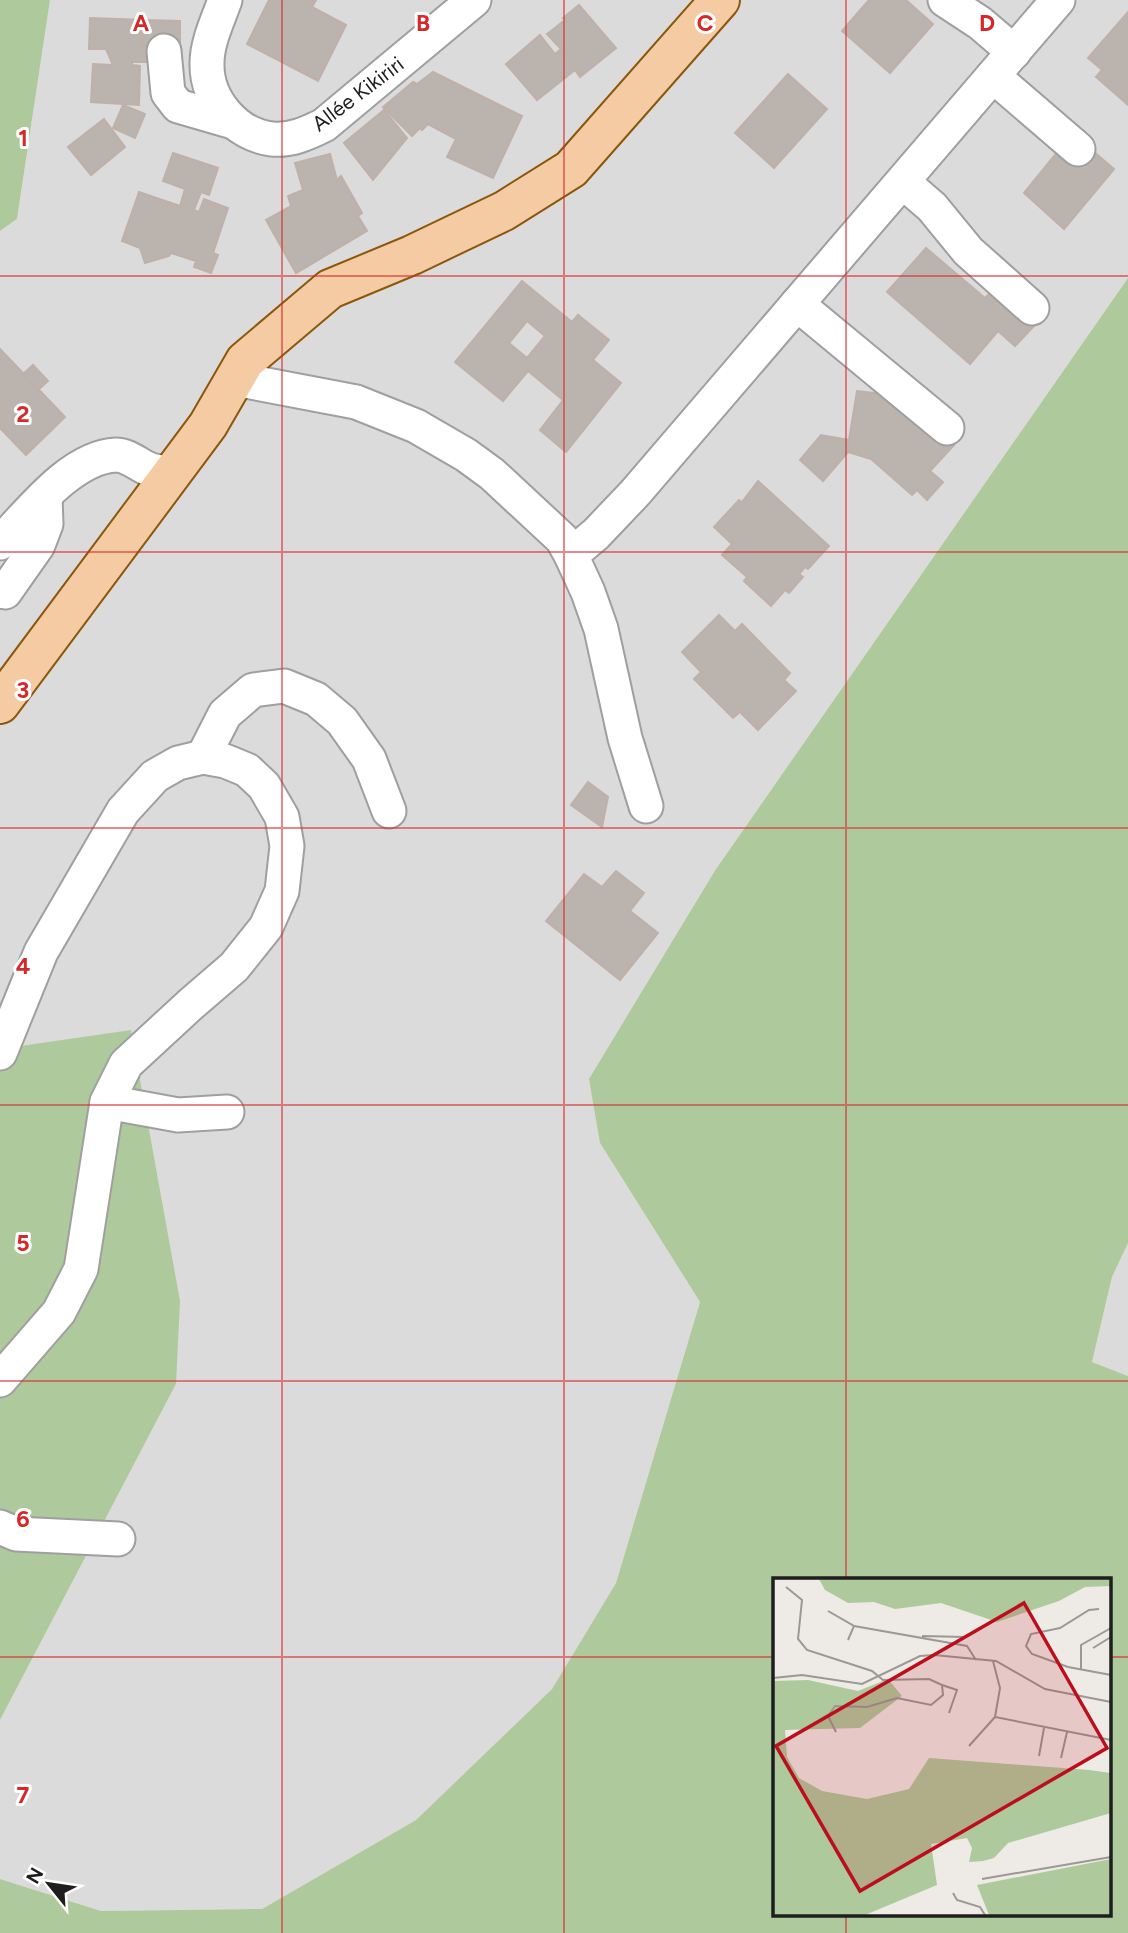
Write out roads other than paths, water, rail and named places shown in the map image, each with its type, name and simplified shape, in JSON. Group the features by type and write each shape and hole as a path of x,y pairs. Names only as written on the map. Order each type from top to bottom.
{"main road":[{"path":"0,704 208,425 245,361 330,289 412,255 504,211 571,169 720,0"}],"street":[{"path":"225,0 206,61 208,82 218,104 233,122"},
{"name":"Allée Kikiriri","path":"164,51 168,93 178,106 233,122 255,134 274,139 299,137 319,127 356,100 474,0"},
{"path":"945,0 980,23 1003,64 1078,149"},
{"path":"571,555 596,534 635,493 1058,0"},
{"path":"902,182 932,207 968,251 1032,308"},
{"path":"797,304 947,428"},
{"path":"235,379 356,402 416,426 466,455 492,474 562,539 588,593 601,629 625,738 646,806"},
{"path":"0,542 61,480 80,467 99,459 117,455 130,458 151,470 173,474"},
{"path":"5,592 38,545 46,524 45,496"},
{"path":"203,757 225,714 253,690 284,686 316,699 342,721 369,759 389,811"},
{"path":"0,1053 41,951 123,811 155,776 178,763 203,757 225,761 247,771 264,786 282,817 287,846 282,891 266,927 234,967 126,1064 107,1102 81,1269 60,1312 0,1380"},
{"path":"107,1102 178,1115 227,1112"},
{"path":"0,1527 16,1534 118,1539"}]}
